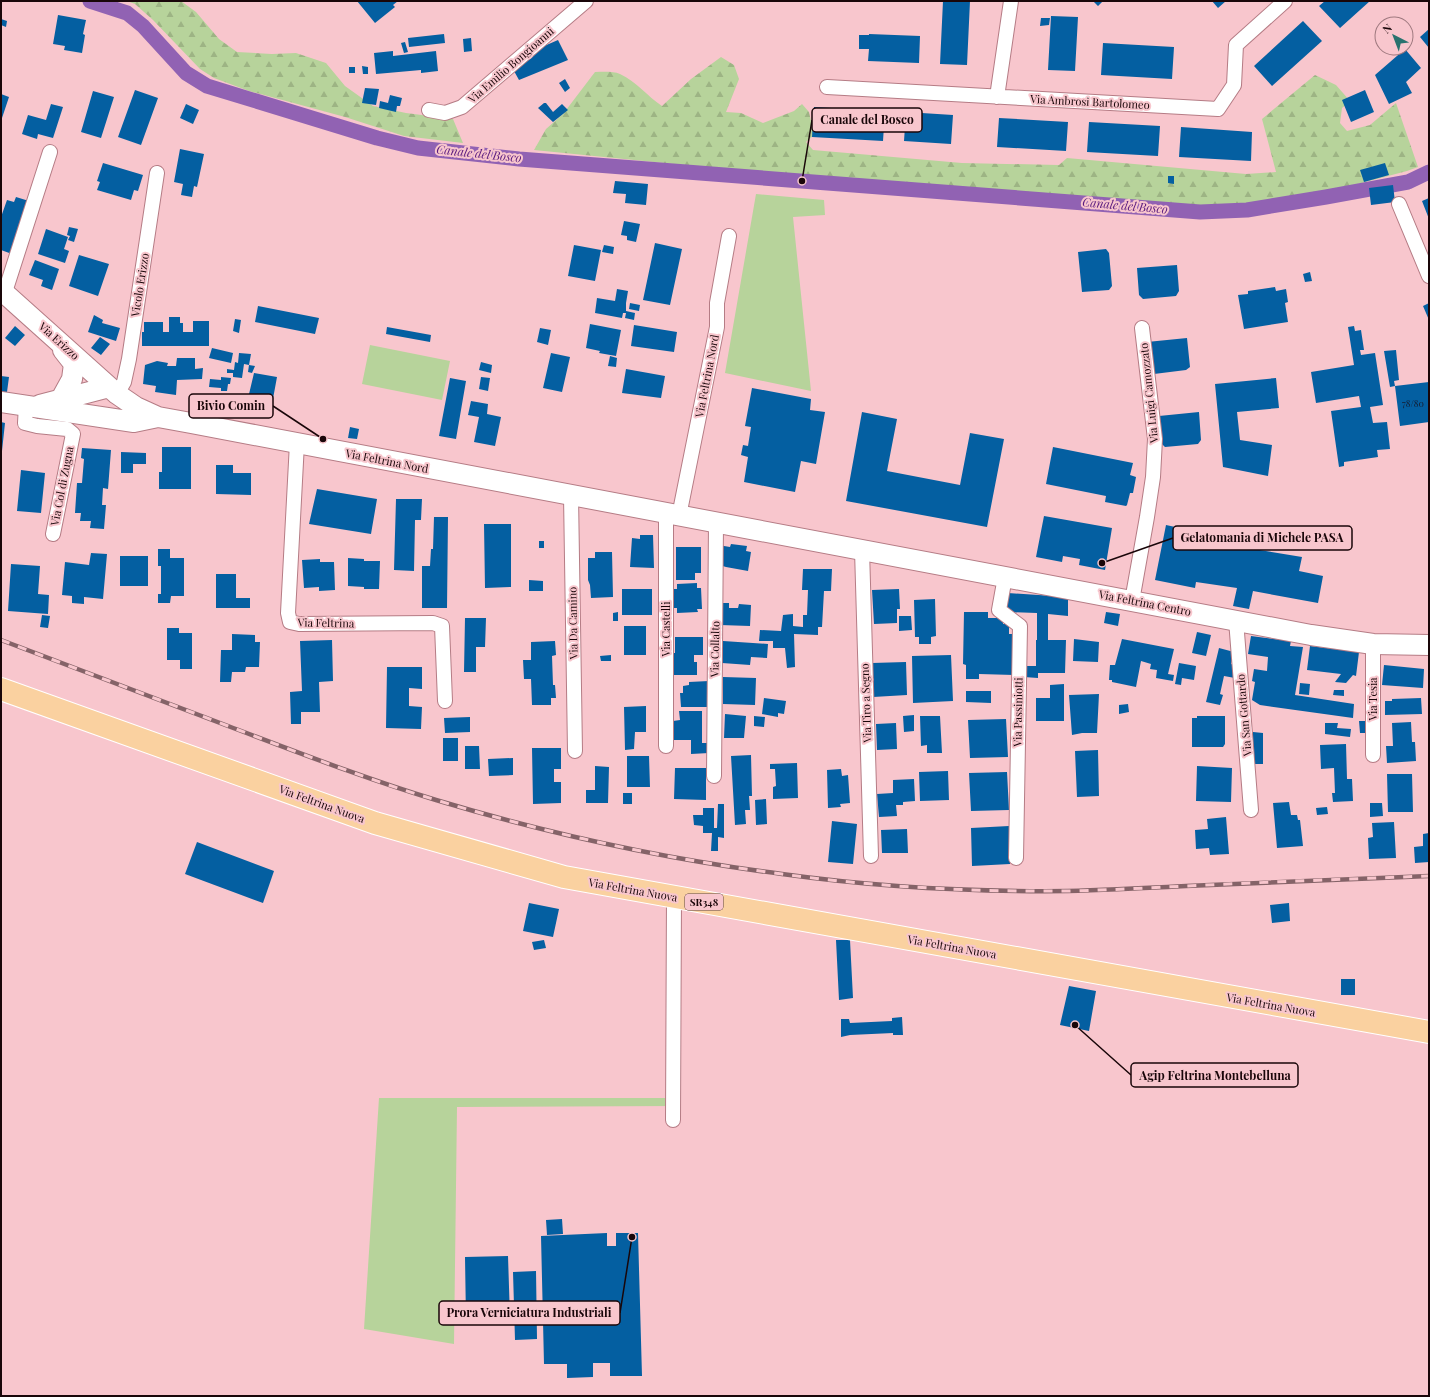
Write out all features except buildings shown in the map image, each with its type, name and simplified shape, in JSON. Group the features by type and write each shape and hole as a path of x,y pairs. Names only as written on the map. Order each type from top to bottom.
{"main road":[{"name":"Via Erizzo","path":"3,291 113,390"},
{"path":"53,336 74,364 72,379 61,399"},
{"name":"Via Feltrina Nord","path":"30,406 113,390"},
{"path":"95,416 110,404 113,390 136,407 158,417"},
{"name":"Via Feltrina Nord","path":"1,402 134,422 158,417 862,550"},
{"name":"Via Feltrina Centro","path":"862,550 1312,635 1373,644 1429,645"},
{"name":"Via Feltrina Nuova","path":"1,689 375,823 564,877 1429,1032"}],"street":[{"name":"Via Emilio Bongioanni","path":"429,110 445,113 462,107 586,1"},
{"path":"997,97 1011,1"},
{"name":"Via Ambrosi Bartolomeo","path":"827,87 1218,109 1234,85 1236,45 1285,1"},
{"path":"3,291 50,152"},
{"name":"Vicolo Erizzo","path":"113,390 124,382 129,358 157,173"},
{"path":"1399,204 1429,276"},
{"name":"Via Feltrina Nord","path":"673,515 717,327 717,303 729,236"},
{"name":"Via Luigi Camozzato","path":"1132,601 1153,477 1155,439 1142,328"},
{"name":"Via Col di Zugna","path":"30,406 25,423 37,426 67,429 73,434 53,534"},
{"name":"Via Feltrina","path":"297,443 288,613 290,622 299,624 432,623 442,626 445,701"},
{"name":"Via Da Camino","path":"571,495 575,751"},
{"name":"Via Castelli","path":"666,746 673,515"},
{"name":"Via Collalto","path":"714,776 716,523"},
{"name":"Via Tiro a Segno","path":"862,550 871,856"},
{"name":"Via Passiniotti","path":"1005,577 998,610 1020,626 1016,858"},
{"name":"Via San Gottardo","path":"1236,620 1251,810"},
{"name":"Via Tesia","path":"1372,754 1373,644"},
{"path":"672,1120 674,897"}],"green space":[{"path":"127,1 181,1 196,12 219,39 237,52 272,54 296,53 326,63 345,86 373,106 406,113 453,119 463,143 404,136 345,117 249,91 214,78 200,69 153,20 135,4"},
{"path":"721,57 734,65 739,79 726,112 741,113 763,123 794,111 802,104 809,112 814,135 806,142 813,150 962,163 1059,165 1067,158 1246,174 1276,172 1262,119 1315,75 1336,85 1350,101 1342,108 1340,123 1347,131 1370,125 1396,103 1418,167 1320,194 1239,207 1091,200 1009,194 930,184 843,181 534,150 546,129 563,114 595,72 611,72 626,77 662,106 691,79"},
{"path":"756,194 824,200 825,215 793,217 811,391 725,373"},
{"path":"370,345 450,361 442,400 362,384"},
{"path":"379,1098 678,1098 678,1106 457,1107 454,1344 364,1329"}],"waterway":[{"name":"Canale del Bosco","path":"90,1 127,13 143,26 186,73 207,86 377,138 418,148 519,159 1200,212 1247,210 1326,197 1408,182 1429,172"}],"railway":[{"path":"1,640 306,755 410,792 521,824 608,844 694,861 817,879 925,888 996,891 1083,891 1429,876"}],"place":[{"name":"Canale del Bosco","path":"802,181"},
{"name":"Bivio Comin","path":"323,439"},
{"name":"Gelatomania di Michele PASA","path":"1102,563"},
{"name":"Agip Feltrina Montebelluna","path":"1075,1025"},
{"name":"Prora Verniciatura Industriali","path":"632,1237"}]}
